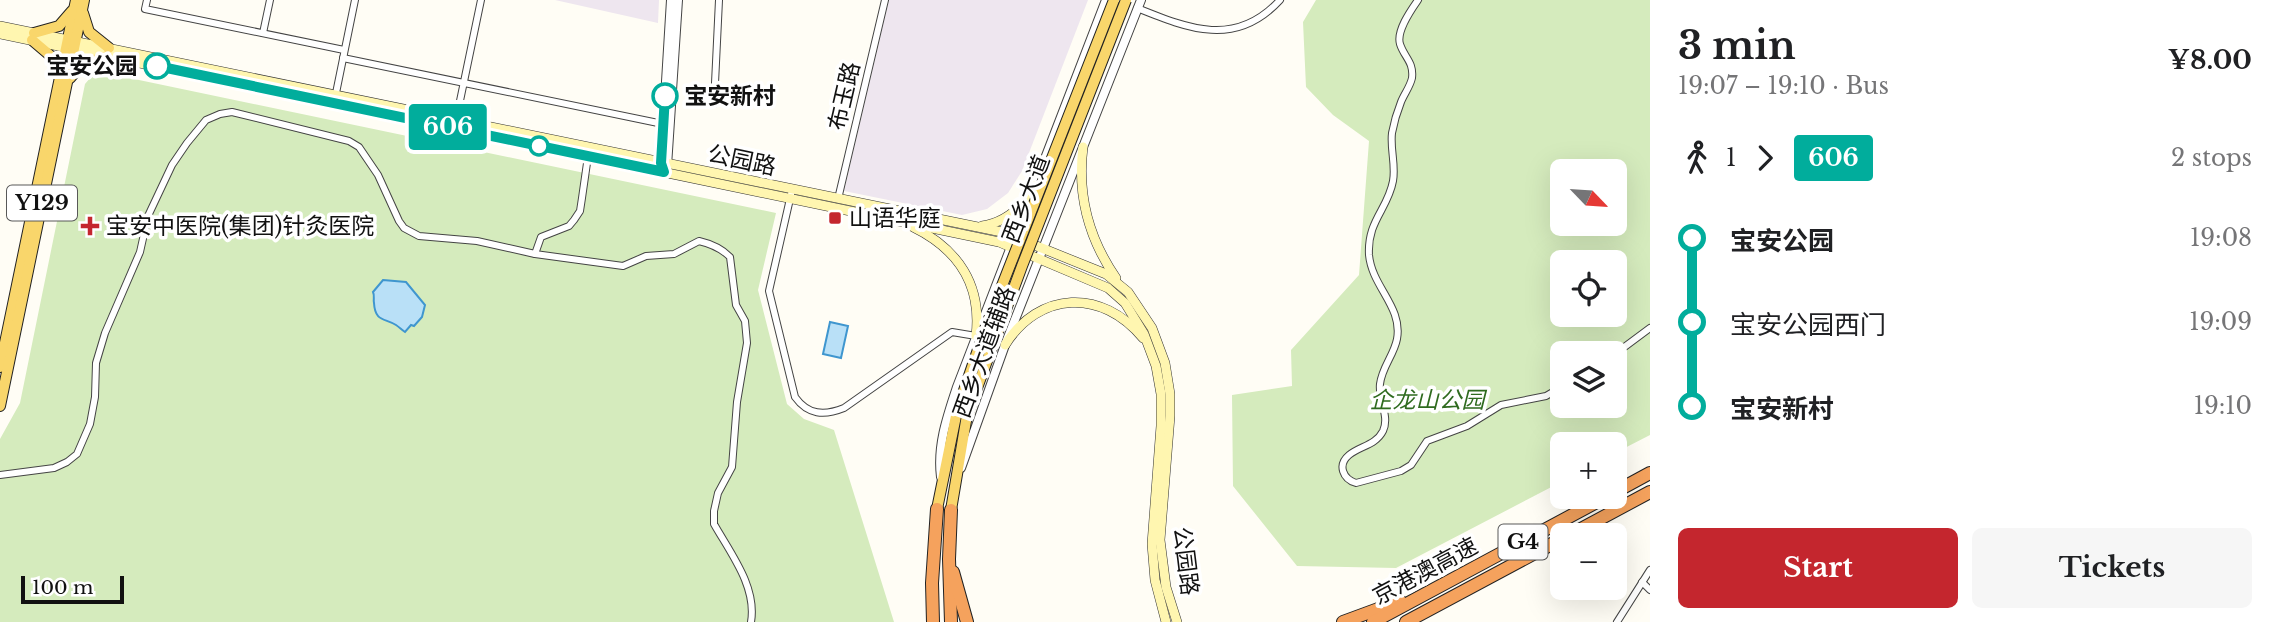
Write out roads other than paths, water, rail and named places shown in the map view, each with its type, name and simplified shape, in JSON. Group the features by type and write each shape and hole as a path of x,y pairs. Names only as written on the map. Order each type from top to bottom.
{"highway":[{"path":"1627,485 1650,473"},
{"name":"G4","path":"1592,523 1650,492"},
{"path":"935,622 932,583 937,509"},
{"name":"京港澳高速","path":"1374,622 1584,509"},
{"path":"951,510 948,559 951,622"},
{"name":"京港澳高速","path":"1406,622 1550,545"},
{"path":"948,559 967,622"},
{"path":"1343,622 1440,587"}],"main road":[{"name":"西乡大道","path":"962,413 990,318 1114,0"},
{"name":"西乡大道","path":"962,413 1126,0"},
{"path":"80,3 89,32 108,52 82,64 63,83 52,57 33,37 59,26 80,3"},
{"name":"Y129","path":"0,406 80,3"},
{"name":"公园路","path":"0,26 33,37"},
{"name":"公园路","path":"0,34 71,44 588,156 664,166"},
{"name":"Y129","path":"0,367 63,83"},
{"name":"公园路","path":"334,99 456,120 1011,246 1114,292 1135,317 1159,376 1162,405 1152,521 1152,557 1166,622"},
{"path":"1083,146 1081,177 1086,213 1100,252 1122,285"},
{"path":"972,227 987,225 1011,214 1028,197 1036,182"},
{"name":"公园路","path":"791,194 838,200 1015,236 1099,270 1122,285 1152,328 1168,374 1170,416 1160,540 1166,587 1177,622"},
{"path":"902,221 935,240 961,266 975,293 978,306 976,336"},
{"path":"1004,345 1020,325 1040,310 1051,305 1073,303 1094,305 1119,316 1140,334 1149,346"},
{"path":"951,510 962,413"},
{"path":"937,509 962,413"}],"street":[{"path":"147,0 145,9 344,50"},
{"path":"263,33 270,0"},
{"path":"334,99 355,0"},
{"path":"456,120 481,0"},
{"path":"664,166 663,124 671,0"},
{"path":"664,166 678,0"},
{"path":"714,104 719,0"},
{"name":"布玉路","path":"838,200 885,0"},
{"name":"西乡大道辅路","path":"942,484 940,467 943,430 957,387 1106,0"},
{"path":"1139,4 1189,28 1215,31 1252,21 1280,0"},
{"path":"1418,0 1405,23 1400,39 1409,58 1412,76 1395,117 1392,134 1393,182 1376,217 1369,244 1373,272 1392,307 1398,329 1380,383 1385,423 1377,440 1347,456 1343,462 1344,476 1356,483 1401,471 1411,465 1427,441 1467,426 1501,405 1550,394"},
{"name":"西乡大道辅路","path":"955,482 971,445 1004,345 1139,4"},
{"path":"343,58 663,124"},
{"path":"0,475 54,468 77,454 90,425 99,353 139,251 148,216 172,165 187,142 206,120 232,112 349,141 359,147 378,175 399,221 404,228 419,236 477,241 535,254 623,266 646,256 674,254 699,241 715,245 730,257 736,305 745,321 747,344 738,391 732,467 718,494 714,524 750,593 754,608 751,622"},
{"path":"535,254 541,237 569,226 580,211 588,156"},
{"path":"1036,182 1049,191 1059,191 1069,183"},
{"path":"791,194 769,291 794,397 802,406 813,412 829,414 844,408 952,332 976,336"},
{"path":"989,304 999,297 1010,300 1016,310 1015,319"},
{"path":"1627,345 1650,328"},
{"path":"1618,622 1650,570"},
{"path":"1642,582 1650,590"}],"water":[{"path":"383,280 406,282 425,305 422,317 405,332 376,313 373,292"},
{"path":"830,322 848,326 841,358 823,354"}],"place":[{"name":"宝安公园","path":"157,66"},
{"name":"宝安新村","path":"665,96"},
{"name":"山语华庭","path":"835,218"},
{"name":"宝安中医院(集团)针灸医院","path":"90,226"}],"park label":[{"name":"企龙山公园","path":"1427,400"}]}
